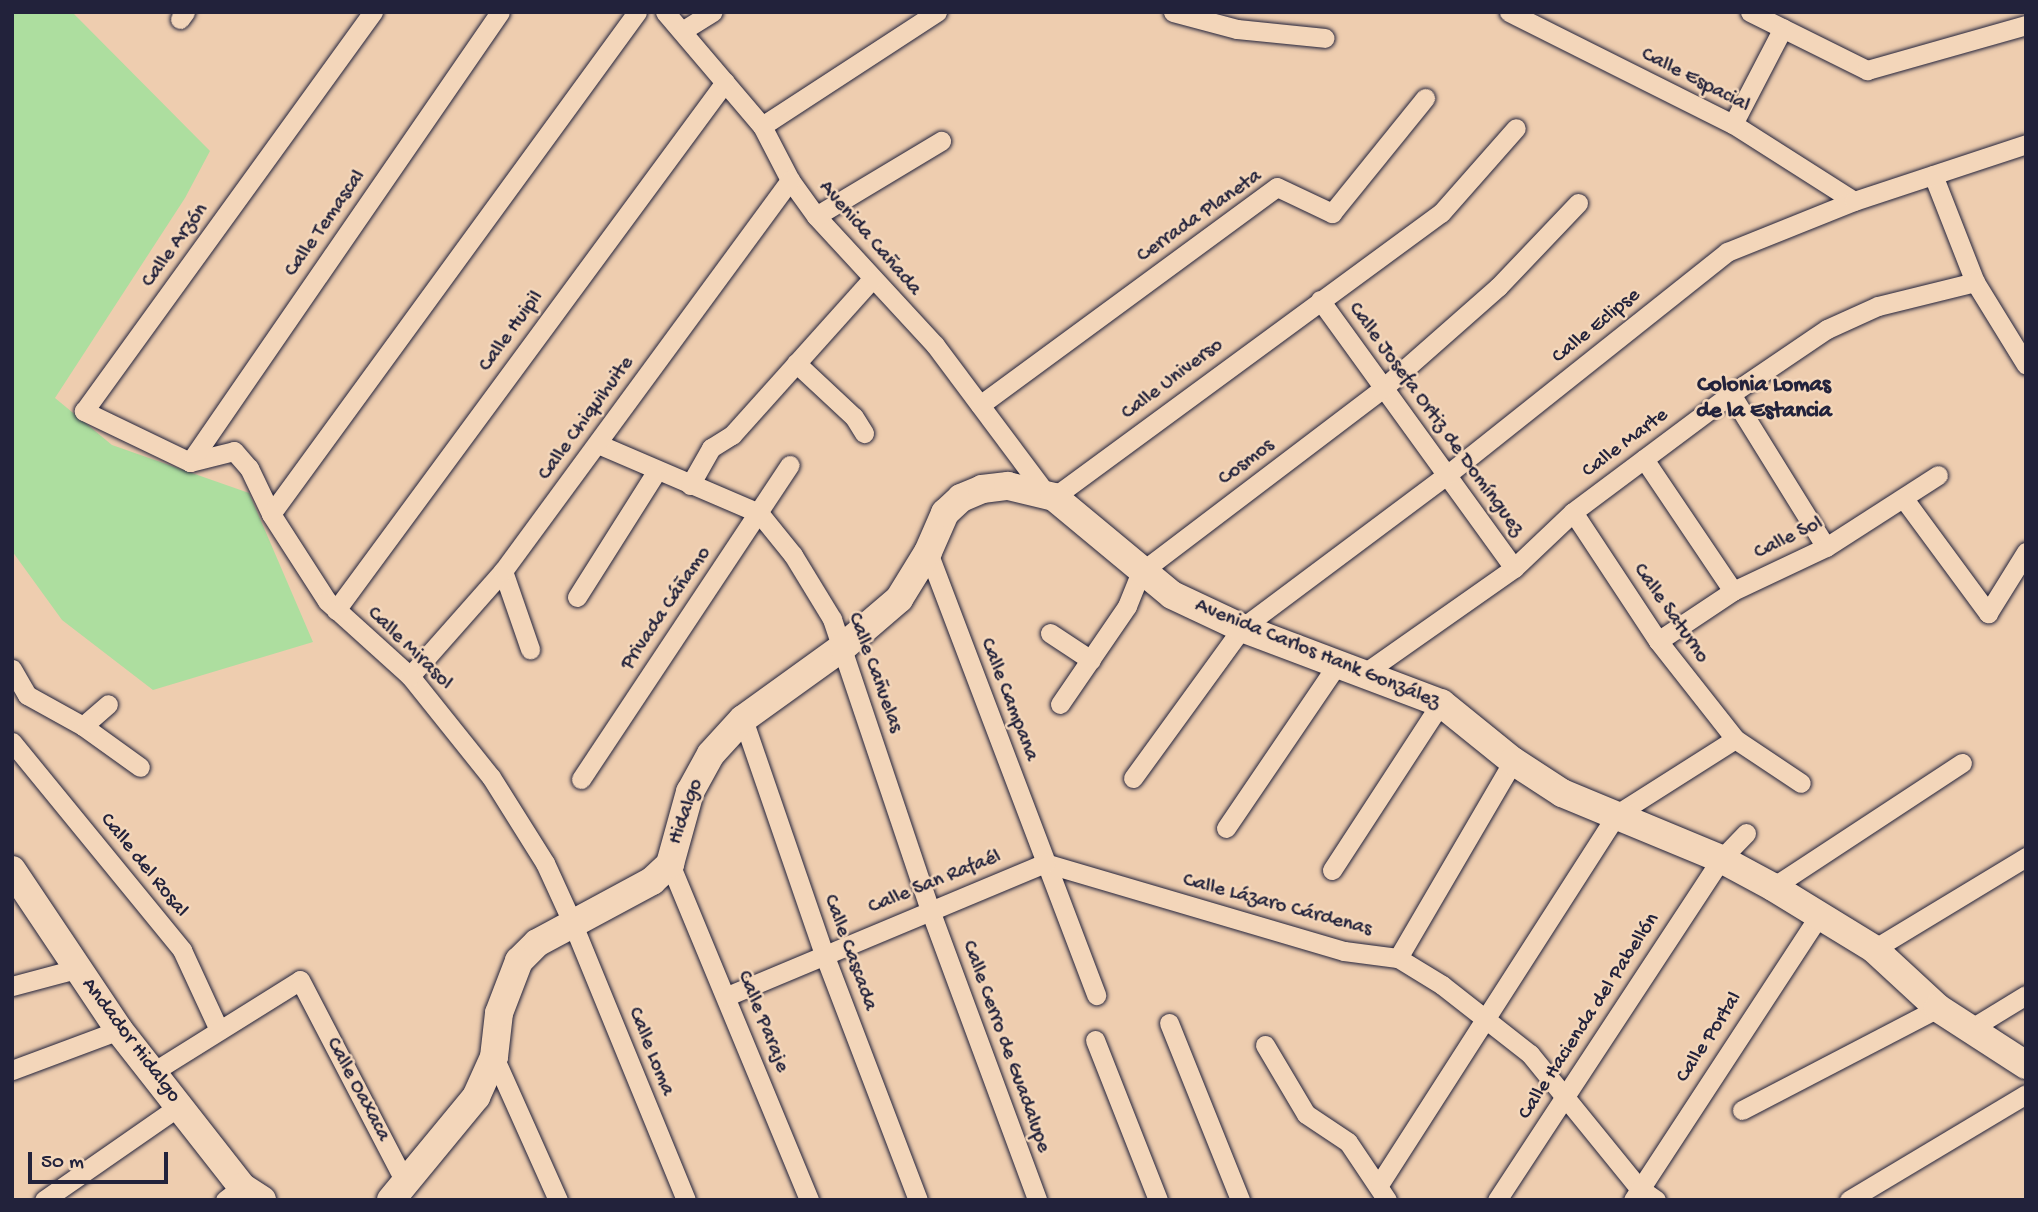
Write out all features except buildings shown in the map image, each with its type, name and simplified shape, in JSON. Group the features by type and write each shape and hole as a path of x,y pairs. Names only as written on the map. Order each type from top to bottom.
{"street":[{"name":"Calle Arzón","path":"190,462 84,411 373,12"},
{"name":"Calle Temascal","path":"190,462 500,12"},
{"path":"271,514 638,12"},
{"name":"Avenida Cañada","path":"665,12 762,126 790,180 817,216 871,280 935,345 1050,494"},
{"path":"682,31 712,12"},
{"path":"762,126 937,12"},
{"path":"1172,12 1237,29 1325,38"},
{"name":"Calle Espacial","path":"1509,12 1732,124 1854,201"},
{"path":"1749,12 1867,70 2026,25"},
{"path":"1732,124 1783,28"},
{"name":"Calle Huipil","path":"336,610 725,82"},
{"name":"Cerrada Planeta","path":"980,405 1277,187 1332,213 1425,98"},
{"name":"Calle Universo","path":"1050,494 1441,213 1517,128"},
{"path":"817,216 941,141"},
{"name":"Calle Eclipse","path":"1133,778 1242,628 1448,474 1727,252 1854,201 2026,144"},
{"path":"1933,174 1975,282 2026,365"},
{"name":"Calle Chiquihuite","path":"410,676 503,571 790,180"},
{"name":"Cosmos","path":"1141,572 1381,390 1497,287 1578,203"},
{"path":"690,485 711,448 732,435 871,280"},
{"name":"Calle Marte","path":"1367,672 1514,568 1573,512 1731,394 1827,329 1878,306 1975,282"},
{"name":"Calle Josefa Ortiz de Domínguez","path":"1320,300 1381,390 1448,474 1514,568"},
{"path":"796,363 855,417 864,433"},
{"path":"1731,394 1826,547"},
{"name":"Calle Cañuelas","path":"598,444 656,472 759,513 793,555 844,647 930,910"},
{"name":"Calle Mirasol","path":"190,462 234,452 249,468 271,514 336,610 410,676 491,777 545,863 572,922"},
{"path":"1644,459 1733,591"},
{"name":"Privada Cáñamo","path":"581,779 790,465"},
{"path":"577,597 656,472"},
{"name":"Calle Sol","path":"1658,640 1733,591 1826,547 1938,475"},
{"name":"Hidalgo","path":"404,1194 476,1097 494,1057 499,1013 519,961 537,943 652,881 670,864 690,792 711,754 743,719 844,647 899,599 928,552 945,513 961,498 982,489 1008,486 1050,494"},
{"name":"Avenida Carlos Hank González","path":"1050,494 1172,595 1242,628 1367,672 1441,703 1513,761 1562,793 1721,859 1773,887 1874,949 1938,1008 2026,1065"},
{"path":"1904,499 1988,613 2026,552"},
{"name":"Calle Saturno","path":"1573,512 1658,640 1735,739 1801,783"},
{"name":"Calle Campana","path":"928,552 1096,995"},
{"path":"503,571 530,649"},
{"path":"1060,704 1127,606 1141,572"},
{"path":"1050,633 1091,660"},
{"path":"1226,828 1338,663"},
{"path":"12,669 27,695 83,726 140,767"},
{"path":"1332,870 1441,703"},
{"path":"83,726 108,704"},
{"name":"Calle Cascada","path":"743,719 824,954 918,1200"},
{"path":"1265,1045 1306,1114 1348,1142 1383,1191 1483,1017 1617,814 1735,739"},
{"name":"Calle del Rosal","path":"12,742 182,950 219,1030"},
{"path":"1398,958 1513,761"},
{"path":"1773,887 1962,763"},
{"name":"Calle Hacienda del Pabellón","path":"1497,1200 1721,859 1746,833"},
{"path":"1874,949 2026,857"},
{"name":"Calle San Rafaél","path":"727,996 1045,863"},
{"name":"Calle Lázaro Cárdenas","path":"1045,863 1344,951 1398,958 1483,1017 1530,1054 1566,1096 1636,1194 1656,1200"},
{"name":"Calle Paraje","path":"670,864 727,996 809,1200"},
{"name":"Andador Hidalgo","path":"12,870 75,968 243,1196"},
{"name":"Calle Cerro de Guadalupe","path":"930,910 1037,1200"},
{"name":"Calle Portal","path":"1636,1194 1819,914"},
{"name":"Calle Loma","path":"572,922 686,1200"},
{"path":"12,986 75,968"},
{"name":"Calle Oaxaca","path":"219,1030 300,980 404,1194"},
{"path":"1972,1028 2026,995"},
{"path":"1742,1110 1938,1008"},
{"path":"1169,1023 1240,1200"},
{"path":"12,1070 119,1030"},
{"path":"153,1072 219,1030"},
{"path":"1095,1040 1158,1200"},
{"path":"494,1057 558,1200"},
{"path":"1849,1200 2026,1094"},
{"path":"44,1200 179,1106"}],"green space":[{"path":"12,12 72,12 210,151 185,198 55,398 112,445 249,493 313,642 153,690 62,620 12,551"}],"district":[{"name":"Colonia Lomas de la Estancia","path":"1764,399"}]}
